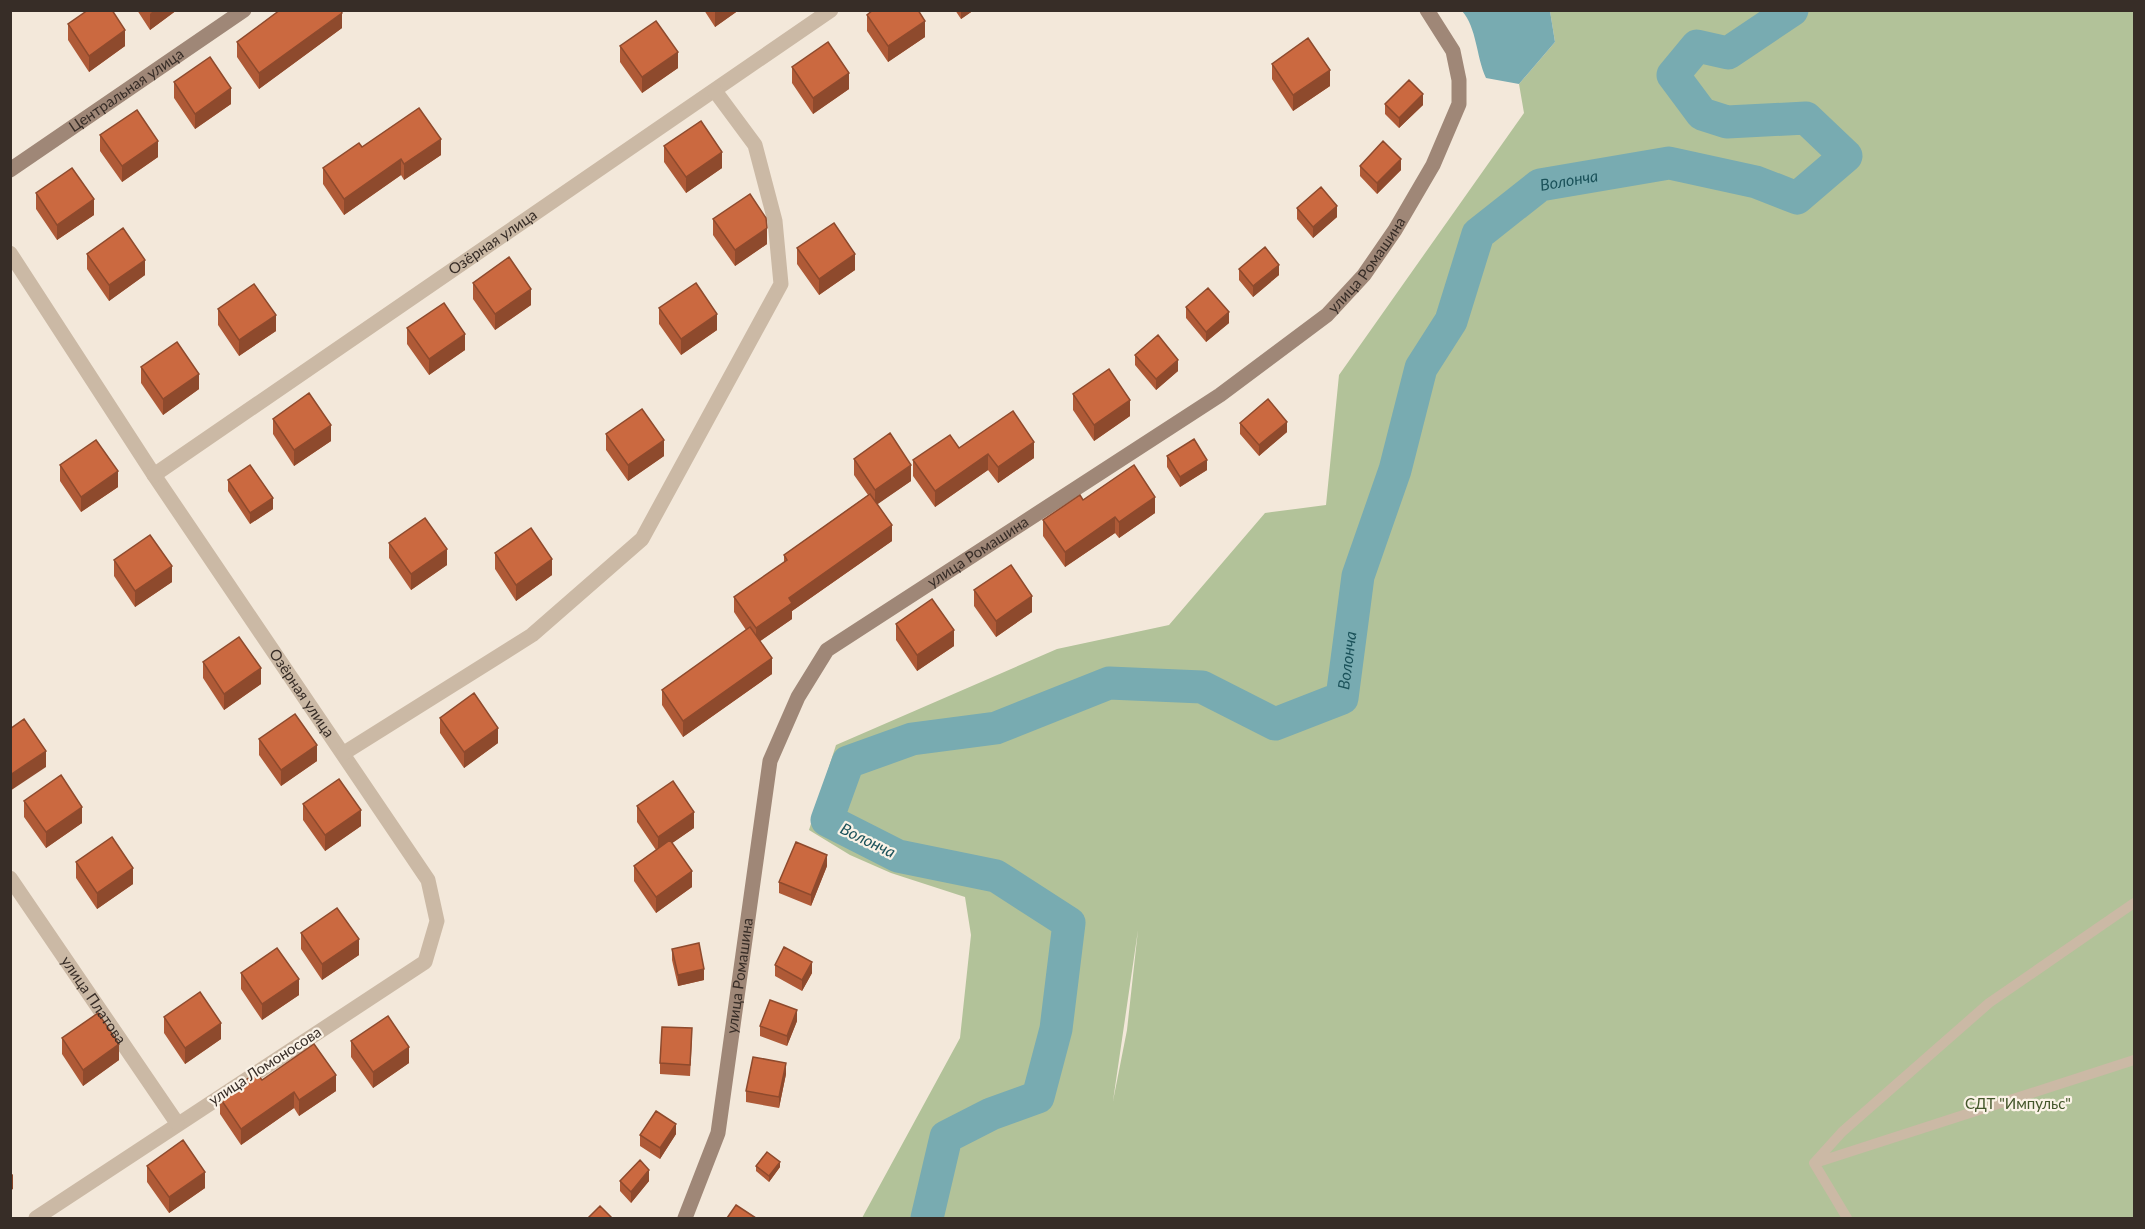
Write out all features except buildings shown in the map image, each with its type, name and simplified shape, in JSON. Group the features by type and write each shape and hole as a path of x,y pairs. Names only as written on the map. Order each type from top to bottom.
{"street":[{"name":"Центральная улица","path":"10,170 244,10"},
{"name":"Озёрная улица","path":"154,475 716,92 831,10"},
{"name":"улица Ромашина","path":"685,1218 718,1133 770,761 798,697 827,650 1220,395 1327,315 1364,275 1395,230 1433,165 1459,104 1459,80 1453,51 1427,10"},
{"path":"344,753 532,635 642,539 780,284 775,221 755,145 716,92"},
{"name":"Озёрная улица","path":"10,253 154,475 428,880"},
{"name":"улица Платова","path":"10,878 177,1123"},
{"name":"улица Ломоносова","path":"36,1218 177,1123 425,962 437,921 428,880"}],"lane":[{"path":"1814,1163 1842,1132 1989,1003 2134,903"},
{"path":"1814,1163 2134,1060"},
{"path":"1814,1163 1847,1218"}],"green space":[{"name":"СДТ \"Импульс\"","path":"1550,11 2134,11 2134,1218 862,1218 960,1038 971,935 965,897 891,873 850,855 809,830 836,745 1057,649 1169,625 1265,513 1326,505 1339,375 1524,113 1519,84 1555,42","holes":["1138,930 1127,1030 1113,1101"]}],"water":[{"path":"1462,11 1550,11 1555,42 1519,84 1486,78 1474,34"}],"waterway":[{"name":"Волонча","path":"927,1218 946,1137 991,1114 1038,1097 1056,1029 1069,923 996,876 898,856 827,820 848,762 912,739 996,728 1109,683 1202,687 1275,724 1342,698 1358,576 1395,470 1421,368 1451,321 1478,234 1540,185 1669,163 1756,182 1797,198 1846,156 1806,118 1727,122 1702,114 1673,75 1697,46 1728,53 1792,10"}]}
